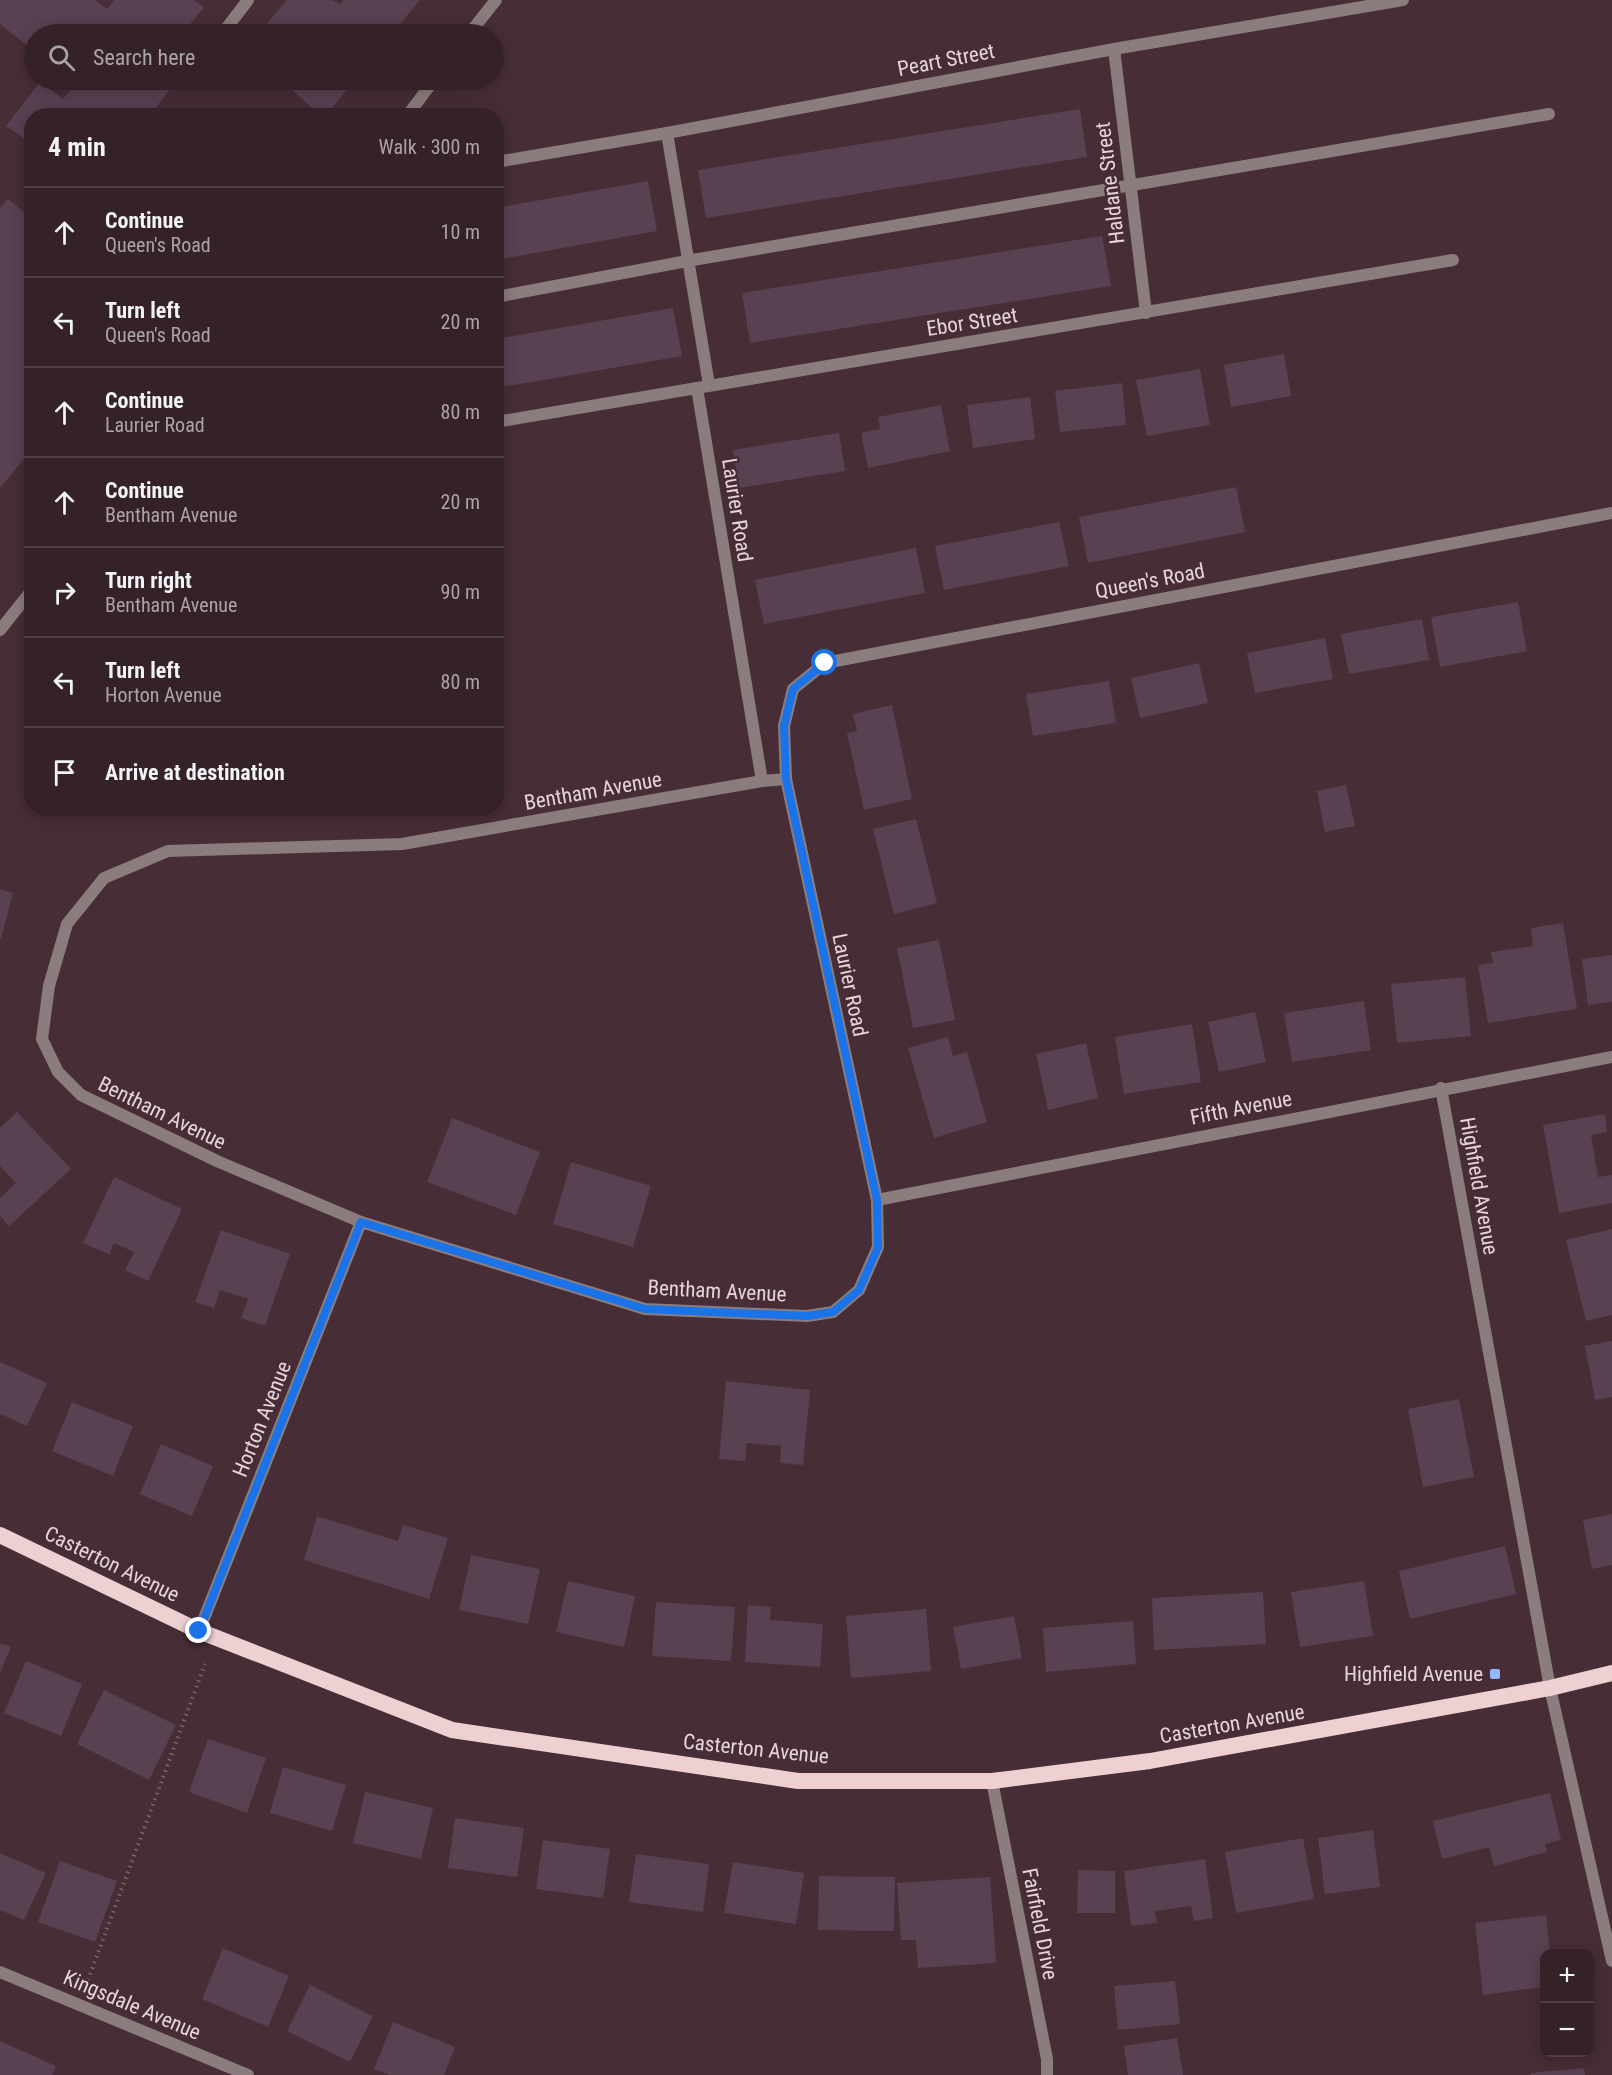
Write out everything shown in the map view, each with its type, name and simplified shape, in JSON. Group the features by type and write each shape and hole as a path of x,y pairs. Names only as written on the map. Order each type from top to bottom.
{"highway":[{"name":"Casterton Avenue","path":"0,1535 215,1638 452,1730 798,1781 992,1781 1150,1761 1550,1689 1612,1673"}],"street":[{"path":"230,24 248,0"},
{"name":"Peart Street","path":"504,161 667,133 1114,49 1403,0"},
{"path":"476,24 491,2"},
{"name":"Haldane Street","path":"1114,49 1146,313"},
{"path":"413,108 426,90"},
{"path":"504,295 687,261 1549,114"},
{"name":"Laurier Road","path":"667,133 762,781"},
{"name":"Ebor Street","path":"504,421 1453,260"},
{"name":"Queen's Road","path":"786,779 784,726 793,689 825,663 1612,513"},
{"path":"0,630 24,600"},
{"name":"Laurier Road","path":"786,779 877,1200"},
{"name":"Bentham Avenue","path":"786,779 762,781 402,844 168,851 104,878 68,924 49,986 42,1039 58,1072 81,1095 219,1162 361,1222 645,1309 807,1316 833,1312 859,1290 878,1247 877,1200"},
{"name":"Fifth Avenue","path":"877,1200 1441,1088 1612,1057"},
{"name":"Highfield Avenue","path":"1441,1088 1550,1689 1612,1961"},
{"name":"Horton Avenue","path":"199,1631 361,1222"},
{"name":"Fairfield Drive","path":"992,1781 1047,2059 1047,2075"},
{"name":"Kingsdale Avenue","path":"0,1972 248,2075"}],"path":[{"path":"79,2004 215,1638"}],"building":[{"path":"0,0 95,0 107,9 114,0 194,0 204,7 190,24 24,24 24,43 0,24"},
{"path":"287,0 332,0 340,4 343,0 420,0 400,24 267,23"},
{"path":"34,90 51,90 63,99 71,90 169,90 155,108 24,108 24,138 6,126"},
{"path":"292,90 347,90 332,108 312,108"},
{"path":"1080,109 1087,157 706,218 698,170"},
{"path":"648,181 657,231 504,259 504,207"},
{"path":"8,199 24,212 24,459 0,488 0,208"},
{"path":"1102,236 1111,286 750,343 742,293"},
{"path":"673,308 682,356 504,387 504,338"},
{"path":"1284,354 1291,396 1231,407 1224,365"},
{"path":"1200,369 1210,425 1147,436 1136,380"},
{"path":"1122,383 1126,425 1060,432 1055,391"},
{"path":"1030,397 1035,439 973,448 967,405"},
{"path":"941,405 950,451 868,468 861,433 880,429 878,417"},
{"path":"839,433 845,471 739,488 733,450"},
{"path":"1236,487 1245,532 1088,563 1079,517"},
{"path":"1059,522 1069,566 944,590 935,546"},
{"path":"916,548 925,593 764,624 755,580"},
{"path":"1518,602 1527,651 1440,667 1431,617"},
{"path":"1422,619 1429,660 1349,674 1341,634"},
{"path":"1325,638 1333,679 1255,693 1247,653"},
{"path":"1199,663 1208,703 1140,718 1131,678"},
{"path":"1109,681 1116,723 1033,736 1026,694"},
{"path":"892,705 912,799 864,810 847,733 857,731 853,714"},
{"path":"1346,785 1355,826 1325,832 1317,791"},
{"path":"916,819 937,903 894,914 873,829"},
{"path":"0,889 13,893 1,939 0,939"},
{"path":"1563,923 1577,1009 1488,1023 1478,965 1493,963 1491,952 1533,946 1531,928"},
{"path":"939,940 955,1020 913,1028 897,948"},
{"path":"1612,955 1612,1002 1588,1005 1582,959"},
{"path":"1465,977 1471,1036 1397,1043 1391,984"},
{"path":"1364,1001 1371,1050 1292,1062 1284,1013"},
{"path":"1255,1012 1266,1062 1219,1072 1208,1022"},
{"path":"1192,1024 1201,1082 1124,1094 1115,1037"},
{"path":"948,1037 953,1056 967,1052 987,1122 934,1138 908,1048"},
{"path":"1086,1043 1098,1098 1048,1110 1036,1054"},
{"path":"17,1112 71,1169 9,1226 0,1216 0,1198 16,1183 0,1166 0,1128"},
{"path":"1605,1114 1607,1132 1591,1135 1598,1177 1612,1175 1612,1203 1559,1213 1543,1125"},
{"path":"452,1118 540,1152 516,1215 427,1182"},
{"path":"571,1162 651,1186 633,1247 553,1224"},
{"path":"114,1177 182,1209 148,1281 125,1270 134,1252 114,1243 109,1254 83,1243"},
{"path":"1612,1229 1612,1315 1586,1321 1566,1240"},
{"path":"221,1230 290,1254 265,1326 241,1318 248,1299 220,1290 214,1308 195,1302"},
{"path":"1612,1341 1612,1397 1595,1400 1585,1346"},
{"path":"0,1362 47,1383 27,1426 0,1414"},
{"path":"726,1381 810,1390 803,1465 780,1463 781,1446 747,1443 745,1461 719,1459"},
{"path":"1459,1399 1474,1477 1423,1487 1408,1409"},
{"path":"72,1402 133,1426 113,1476 52,1451"},
{"path":"161,1444 213,1466 192,1516 140,1494"},
{"path":"1612,1514 1612,1565 1592,1569 1583,1520"},
{"path":"317,1516 398,1541 403,1525 448,1538 429,1599 304,1560"},
{"path":"1505,1546 1516,1594 1410,1619 1399,1571"},
{"path":"471,1555 540,1569 528,1624 459,1610"},
{"path":"568,1581 635,1596 624,1647 556,1632"},
{"path":"1364,1581 1373,1636 1300,1647 1291,1592"},
{"path":"1263,1592 1266,1644 1154,1650 1152,1598"},
{"path":"656,1602 735,1607 731,1661 652,1656"},
{"path":"748,1605 771,1607 770,1620 823,1624 820,1667 745,1662"},
{"path":"926,1609 931,1671 851,1678 846,1616"},
{"path":"1014,1616 1022,1658 961,1669 953,1627"},
{"path":"1133,1621 1136,1664 1046,1672 1043,1628"},
{"path":"0,1643 11,1647 0,1673"},
{"path":"26,1661 82,1684 61,1736 4,1713"},
{"path":"104,1690 176,1725 149,1780 77,1744"},
{"path":"208,1739 266,1758 247,1813 189,1792"},
{"path":"283,1767 346,1785 332,1831 270,1813"},
{"path":"365,1792 433,1808 421,1859 353,1843"},
{"path":"1550,1793 1561,1840 1545,1844 1547,1852 1494,1866 1489,1847 1442,1859 1433,1821"},
{"path":"455,1818 524,1828 517,1877 448,1868"},
{"path":"1373,1830 1380,1887 1325,1894 1318,1838"},
{"path":"1303,1838 1314,1899 1236,1913 1225,1852"},
{"path":"543,1840 610,1849 603,1898 536,1889"},
{"path":"0,1853 46,1873 24,1920 0,1910"},
{"path":"636,1854 709,1864 703,1912 629,1902"},
{"path":"1205,1859 1213,1918 1194,1921 1191,1906 1155,1911 1157,1923 1131,1926 1124,1871"},
{"path":"60,1861 117,1881 95,1942 38,1922"},
{"path":"733,1862 804,1873 796,1924 724,1913"},
{"path":"1078,1870 1115,1871 1115,1913 1077,1913"},
{"path":"819,1876 895,1877 894,1931 818,1930"},
{"path":"990,1877 996,1963 918,1968 916,1940 901,1940 897,1883"},
{"path":"1546,1915 1549,1949 1540,1949 1540,1988 1483,1995 1475,1923"},
{"path":"223,1948 289,1976 268,2027 202,1999"},
{"path":"1175,1981 1180,2024 1118,2030 1114,1986"},
{"path":"310,1985 373,2016 350,2062 287,2031"},
{"path":"393,2022 455,2047 444,2075 389,2075 374,2069"},
{"path":"1177,2038 1183,2075 1128,2075 1124,2046"},
{"path":"0,2041 56,2066 52,2075 0,2075"},
{"path":"1584,2068 1585,2075 1531,2075 1531,2073"}],"place":[{"name":"Highfield Avenue","path":"1495,1674"}],"route":[{"path":"199,1631 361,1222 645,1309 807,1316 833,1312 859,1290 878,1247 877,1200 786,779 784,726 793,689 825,663"}]}
